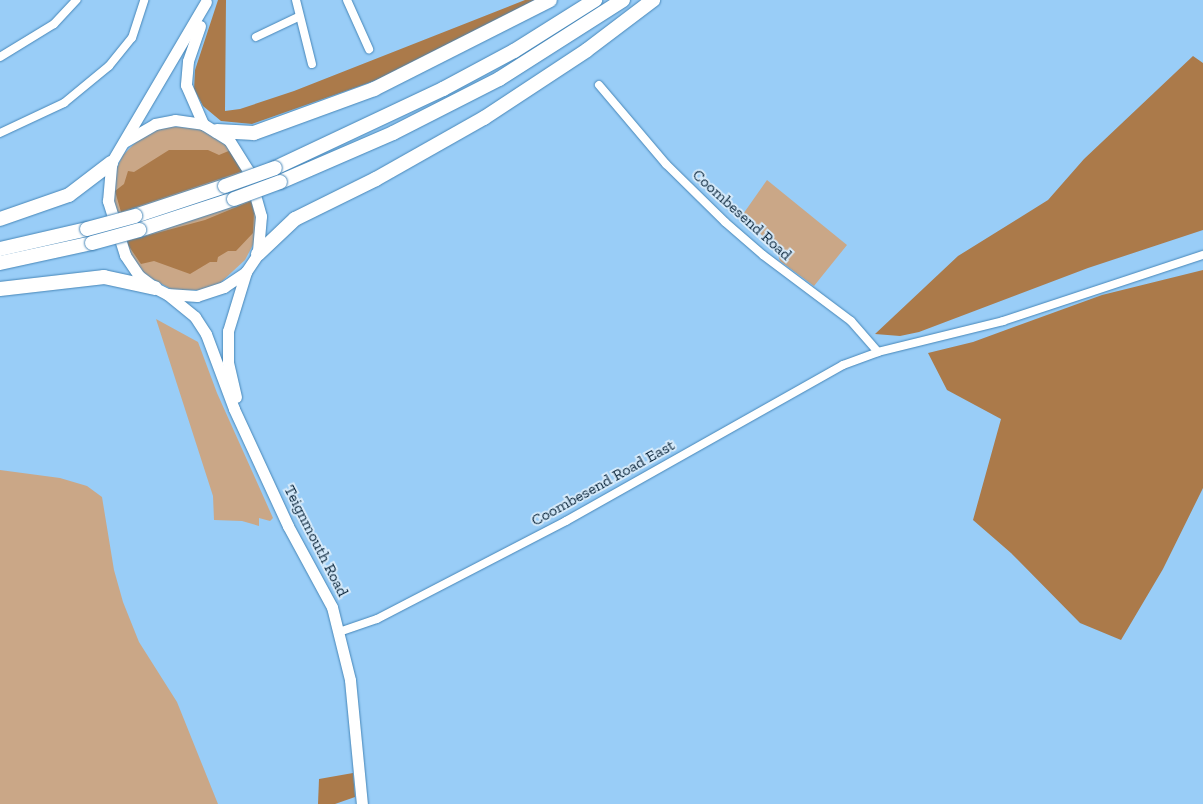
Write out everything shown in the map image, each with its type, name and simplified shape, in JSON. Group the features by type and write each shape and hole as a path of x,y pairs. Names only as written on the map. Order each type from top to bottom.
{"highway":[{"path":"218,131 254,133 374,89 550,0"},
{"path":"0,263 92,243 225,186 274,168 443,89 514,51 595,0"},
{"path":"0,249 87,229 137,223 234,199 280,182 367,145 459,100 557,44 623,0"},
{"path":"258,254 295,219 376,179 484,118 587,50 653,0"},
{"path":"0,219 69,195 111,163"},
{"path":"0,289 104,277 161,291"}],"main road":[{"path":"203,124 186,85 188,61 206,1"},
{"path":"124,142 165,121 203,124 218,131 244,160 258,198 261,222 258,254 246,272 206,294 161,291 135,271 120,243 108,201 111,163 206,1"},
{"name":"Teignmouth Road","path":"240,417 227,347 229,318 246,272"},
{"name":"Teignmouth Road","path":"161,291 196,318 206,334 234,409 240,417 288,526 332,607 350,680 362,804"}],"street":[{"path":"0,57 54,24 76,0"},
{"path":"0,133 64,103 109,66 132,38 144,0"},
{"path":"296,0 298,17 312,64"},
{"path":"347,0 369,49"},
{"path":"256,37 298,17"},
{"name":"Coombesend Road","path":"599,85 666,164 725,222 778,267 851,321 878,352"},
{"name":"Coombesend Road East","path":"339,632 377,619 566,520 817,377 878,352 1002,321 1203,255"}],"shaded area":[{"path":"218,0 226,0 225,111 240,109 294,91 525,0 535,0 391,75 252,124 221,121 203,106 194,89 195,70"},
{"path":"1193,56 1203,63 1203,230 1088,268 919,332 900,336 875,334 958,256 1048,200 1084,159"},
{"path":"170,126 201,129 229,147 243,171 256,213 255,241 245,260 219,284 200,290 173,290 145,275 132,259 112,196 115,172 123,155 138,140 153,130"},
{"path":"169,150 208,150 219,155 231,150 243,171 121,212 115,191 124,184 128,171 134,172"},
{"path":"767,180 847,245 814,286 780,261 776,248 741,217"},
{"path":"251,201 254,213 253,233 236,251 228,251 218,257 217,262 210,262 190,274 154,261 141,264 128,245 127,241 205,220"},
{"path":"1203,270 1203,488 1163,569 1121,640 1080,623 1011,553 973,520 1001,419 947,390 928,353 973,342 1102,295"},
{"path":"156,319 198,342 217,393 273,518 270,521 259,518 259,526 242,521 214,520 213,496"},
{"path":"0,470 60,478 87,486 102,497 114,570 123,602 139,642 177,702 218,804 0,804"},
{"path":"353,773 355,797 335,804 318,804 319,779"}]}
